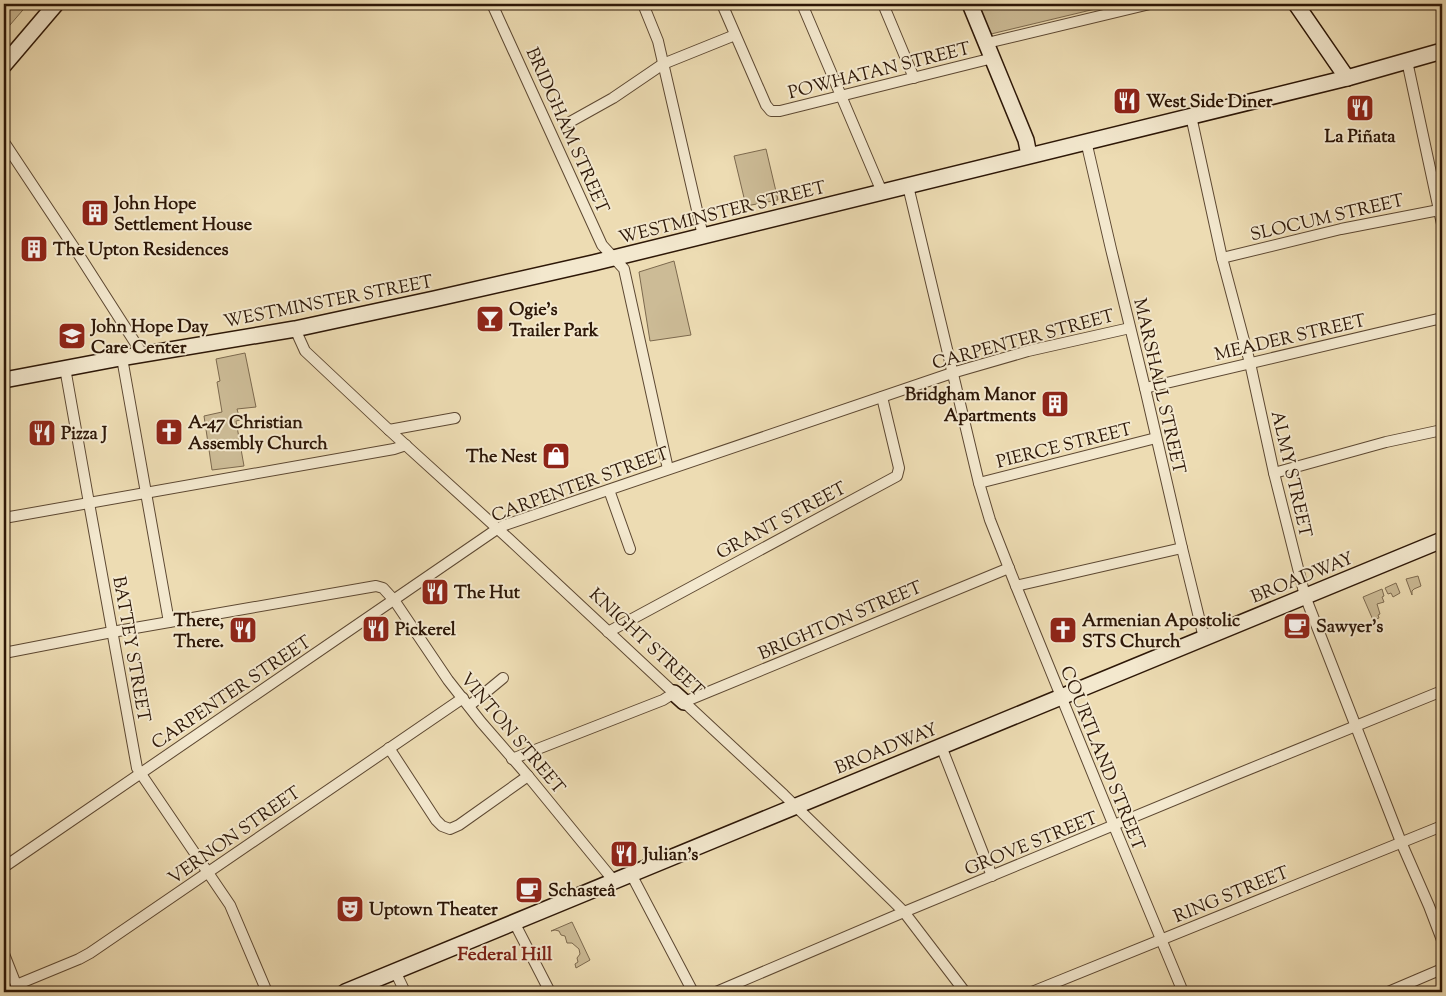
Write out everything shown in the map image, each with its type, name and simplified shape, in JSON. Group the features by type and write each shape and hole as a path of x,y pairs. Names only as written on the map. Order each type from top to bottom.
{"main road":[{"path":"4,65 56,4"},
{"path":"970,4 1026,140 1029,155"},
{"path":"1296,4 1347,78"},
{"name":"WESTMINSTER STREET","path":"4,380 143,354 295,329 434,300 1347,78 1442,52"},
{"name":"BROADWAY","path":"345,992 1442,540"}],"street":[{"name":"BRIDGHAM STREET","path":"492,4 602,245 624,269 668,469"},
{"path":"643,4 654,28 703,236"},
{"name":"POWHATAN STREET","path":"722,4 766,105 771,112 993,58"},
{"path":"802,4 882,192"},
{"path":"883,4 914,78"},
{"path":"987,42 1150,4"},
{"path":"570,122 613,98 663,64 736,34"},
{"path":"1407,61 1442,224"},
{"name":"ALMY STREET","path":"1191,116 1222,258 1250,364 1274,474 1305,596 1401,842 1442,940"},
{"name":"MARSHALL STREET","path":"1086,141 1204,638"},
{"path":"4,142 143,354"},
{"name":"COURTLAND STREET","path":"908,186 979,483 990,520 1183,992"},
{"name":"SLOCUM STREET","path":"1222,258 1341,229 1439,210"},
{"name":"MEADER STREET","path":"1145,388 1442,318"},
{"name":"CARPENTER STREET","path":"4,867 497,529 512,522 952,373 1028,351 1130,328"},
{"name":"KNIGHT STREET","path":"295,329 305,351 796,806 904,912 961,990"},
{"path":"122,358 169,622"},
{"name":"BATTEY STREET","path":"65,368 137,768 235,914 267,992"},
{"name":"GRANT STREET","path":"608,632 897,476 899,468 882,397"},
{"path":"389,430 456,418"},
{"path":"1274,474 1386,442 1442,430"},
{"name":"PIERCE STREET","path":"979,483 1156,438"},
{"path":"4,518 394,449 406,445"},
{"path":"609,490 630,549"},
{"path":"1016,586 1182,548"},
{"name":"BRIGHTON STREET","path":"512,759 663,700 679,698 1009,568"},
{"path":"4,653 112,632 376,586 383,588 394,600"},
{"name":"VINTON STREET","path":"394,600 448,680 614,881"},
{"name":"VERNON STREET","path":"18,989 90,953 389,748 502,678"},
{"name":"GROVE STREET","path":"716,992 904,912 1442,691"},
{"path":"941,746 992,876"},
{"path":"389,748 436,820 442,826 450,829 459,825 528,776"},
{"name":"RING STREET","path":"1032,992 1442,826"},
{"path":"631,874 693,992"},
{"path":"514,922 550,992"},
{"path":"4,954 18,989"},
{"path":"1388,992 1442,970"},
{"path":"395,971 405,992"}],"shaded area":[{"path":"4,4 28,4 4,32"},
{"path":"978,4 1116,4 991,34"},
{"path":"766,149 778,200 746,206 734,156"},
{"path":"674,261 691,335 650,341 639,272"},
{"path":"245,353 256,407 237,409 240,420 236,421 244,466 212,470 204,416 222,412 217,382 220,381 216,359"},
{"path":"1418,576 1421,586 1412,591 1412,595 1406,579"},
{"path":"1396,583 1400,593 1393,597 1391,593 1388,594 1385,588"},
{"path":"1382,589 1384,602 1377,604 1380,614 1378,615 1379,618 1373,620 1363,597"},
{"path":"572,922 590,960 576,968 575,964 578,962 577,958 580,954 579,949 572,943 567,943 565,936 561,935 559,931 551,931"}],"place":[{"name":"West Side Diner","path":"1127,101"},
{"name":"La Piñata","path":"1360,108"},
{"name":"John Hope Settlement House","path":"95,213"},
{"name":"The Upton Residences","path":"34,249"},
{"name":"Ogie’s Trailer Park","path":"490,319"},
{"name":"John Hope Day Care Center","path":"72,336"},
{"name":"Bridgham Manor Apartments","path":"1055,404"},
{"name":"A-47 Christian Assembly Church","path":"169,432"},
{"name":"Pizza J","path":"42,433"},
{"name":"The Nest","path":"556,456"},
{"name":"The Hut","path":"435,592"},
{"name":"Sawyer’s","path":"1297,626"},
{"name":"Pickerel","path":"376,629"},
{"name":"There, There.","path":"243,630"},
{"name":"Armenian Apostolic STS Church","path":"1063,630"},
{"name":"Julian’s","path":"624,854"},
{"name":"Schasteâ","path":"529,890"},
{"name":"Uptown Theater","path":"350,909"}],"district":[{"name":"Federal Hill","path":"505,953"}]}
